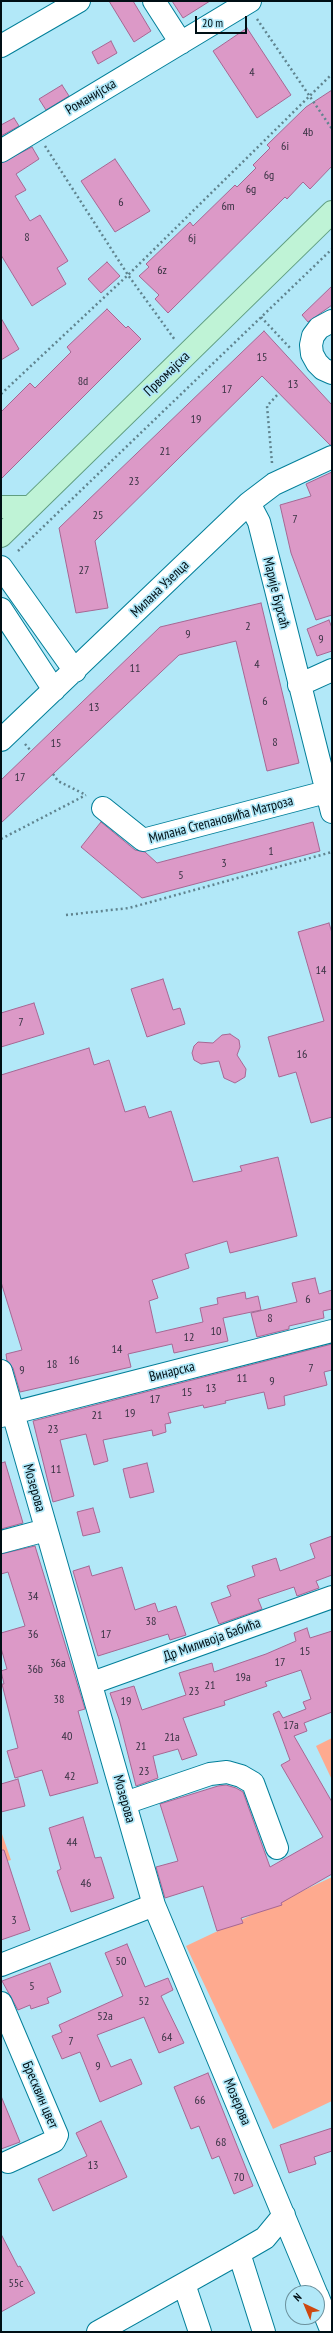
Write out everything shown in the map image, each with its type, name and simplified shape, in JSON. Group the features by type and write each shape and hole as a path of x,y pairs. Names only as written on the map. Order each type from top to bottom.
{"main road":[{"name":"Првомајска","path":"1,536 332,212"},
{"path":"1,507 29,507"}],"street":[{"path":"1,46 79,1"},
{"path":"154,1 181,43"},
{"name":"Романијска","path":"1,151 248,2"},
{"path":"332,321 319,328 313,336 311,345 312,354 316,363 323,369 332,373"},
{"name":"Милана Узелца","path":"1,740 75,671 249,503 274,484 332,457"},
{"name":"Марије Бурсаћ","path":"249,503 259,522 299,686 332,812"},
{"path":"1,566 75,671"},
{"path":"1,608 54,690"},
{"path":"299,686 332,670"},
{"name":"Милана Степановића Матроза","path":"103,808 143,840 326,792"},
{"name":"Винарска","path":"6,1414 332,1331"},
{"name":"Мозерова","path":"1,1371 6,1414 46,1530 92,1683 154,1905 312,2285"},
{"path":"1,1542 46,1530"},
{"name":"Др Миливоја Бабића","path":"92,1683 332,1597"},
{"path":"125,1803 210,1774 226,1772 240,1776 253,1783 277,1848"},
{"path":"1,1965 154,1905"},
{"name":"Бресквин цвет","path":"1,2002 57,2135 54,2140 8,2162"},
{"path":"107,2330 264,2238 284,2215"},
{"path":"238,2253 264,2332"},
{"path":"184,2284 200,2332"},
{"name":"Мозерова","path":"325,2315 332,2332"}],"path":[{"path":"248,2 332,129"},
{"path":"1,394 128,275 332,74"},
{"path":"35,131 128,275 186,356"},
{"path":"18,551 332,248"},
{"path":"261,317 292,350"},
{"path":"274,484 267,406 279,393"},
{"path":"52,774 58,781 86,795 103,808"},
{"path":"1,839 86,795"},
{"path":"66,915 129,908 332,852"}],"shaded area":[{"path":"332,1738 332,1780 316,1746"},
{"path":"1,1831 11,1860 1,1863"},
{"path":"332,1877 332,2101 273,2129 186,1946"}],"building":[{"path":"109,1 133,1 151,31 134,42"},
{"path":"172,1 210,1 183,18"},
{"path":"247,28 291,95 257,118 213,51"},
{"path":"111,41 117,53 98,64 92,52"},
{"path":"62,85 69,96 46,110 39,99"},
{"path":"332,90 332,166 310,189 303,182 287,199 285,197 168,313 155,299 159,295 139,276 149,267 146,264 190,222 193,226 235,185 237,187 256,168 253,165 270,148 267,145 306,107"},
{"path":"14,118 19,126 1,136 1,125"},
{"path":"32,147 39,159 16,174 26,190 15,196 30,221 40,215 68,261 57,268 66,284 32,306 1,255 1,163"},
{"path":"115,159 150,211 115,232 81,181"},
{"path":"107,262 120,276 101,293 88,279"},
{"path":"332,286 332,305 308,322 302,315"},
{"path":"107,309 126,328 128,326 141,339 1,479 1,412 30,383 35,388 71,352 67,347"},
{"path":"1,318 19,349 1,360"},
{"path":"264,331 332,405 332,445 330,445 262,376 95,541 108,608 76,613 59,528"},
{"path":"332,472 332,615 316,620 291,553 280,505 311,496 306,484"},
{"path":"261,603 299,763 267,771 236,641 179,655 1,823 1,780 160,627"},
{"path":"329,620 332,628 332,651 317,656 307,629"},
{"path":"101,822 135,850 145,852 157,863 313,822 320,851 142,898 81,847"},
{"path":"329,923 332,933 332,1117 311,1123 296,1072 279,1077 268,1037 324,1021 298,932"},
{"path":"163,979 173,1010 180,1008 185,1024 147,1037 131,989"},
{"path":"34,1003 44,1034 1,1047 1,1013"},
{"path":"230,1034 239,1040 240,1047 237,1055 246,1069 245,1077 235,1083 224,1078 219,1061 201,1064 194,1060 192,1053 194,1046 198,1042 213,1043 222,1035"},
{"path":"89,1048 94,1065 109,1060 125,1112 145,1106 149,1118 171,1111 193,1182 242,1171 240,1166 278,1157 297,1236 230,1253 227,1241 185,1254 189,1268 152,1280 158,1298 149,1301 156,1333 203,1322 200,1308 218,1304 217,1298 245,1292 246,1299 258,1296 261,1310 223,1318 228,1341 174,1353 172,1344 128,1354 131,1367 20,1392 13,1368 7,1361 6,1354 22,1350 1,1282 1,1075"},
{"path":"315,1278 319,1294 332,1290 332,1309 323,1311 324,1318 289,1326 289,1329 257,1337 251,1313 297,1302 292,1283"},
{"path":"332,1344 332,1370 324,1372 327,1385 284,1396 285,1405 268,1409 264,1392 225,1401 226,1403 204,1408 203,1405 168,1413 171,1423 165,1424 166,1432 153,1436 152,1430 103,1440 108,1461 94,1465 86,1434 60,1440 74,1496 53,1502 33,1421"},
{"path":"5,1462 23,1523 1,1529 1,1463"},
{"path":"147,1463 154,1492 130,1498 123,1469"},
{"path":"93,1508 100,1532 83,1536 77,1512"},
{"path":"332,1536 332,1575 316,1581 319,1588 297,1596 294,1587 258,1599 262,1609 219,1624 211,1603 231,1596 227,1586 255,1576 252,1566 276,1558 280,1571 315,1558 310,1544"},
{"path":"35,1546 85,1709 78,1711 98,1783 50,1796 42,1770 15,1778 7,1751 18,1748 2,1684 4,1684 1,1671 7,1669 1,1648 1,1633 25,1626 8,1572 1,1574 1,1554"},
{"path":"89,1566 92,1576 122,1567 135,1610 155,1603 158,1612 176,1606 186,1635 170,1640 168,1634 98,1656 73,1571"},
{"path":"307,1628 310,1638 332,1631 332,1712 304,1723 307,1731 294,1736 332,1802 332,1874 281,1903 282,1905 241,1918 243,1923 217,1931 203,1886 165,1898 156,1867 178,1861 160,1804 218,1786 226,1785 243,1792 270,1867 323,1837 281,1765 290,1760 273,1714 279,1711 283,1718 306,1709 303,1702 311,1699 301,1670 265,1682 267,1686 224,1701 225,1705 183,1718 197,1755 182,1760 178,1749 153,1756 158,1778 136,1786 119,1719 110,1693 134,1686 142,1710 186,1695 179,1673 212,1663 214,1672 266,1654 296,1641 294,1633"},
{"path":"18,1779 25,1806 1,1812 1,1784"},
{"path":"83,1817 95,1858 101,1857 114,1898 71,1912 57,1871 61,1869 49,1828"},
{"path":"1,1850 4,1850 30,1930 1,1940"},
{"path":"127,1944 145,1987 168,1978 173,1990 161,1996 184,2043 159,2053 144,2017 97,2035 111,2067 131,2059 142,2084 100,2102 80,2052 62,2059 52,2036 62,2032 59,2025 123,1996 105,1953"},
{"path":"50,1963 61,1992 47,1998 49,2003 31,2009 30,2005 18,2010 2,1981"},
{"path":"208,2073 253,2186 234,2194 219,2156 212,2159 199,2126 191,2129 174,2087"},
{"path":"1,2096 20,2142 1,2149"},
{"path":"101,2121 127,2177 53,2211 38,2179 87,2156 76,2133"},
{"path":"332,2128 332,2151 314,2157 316,2164 289,2173 280,2145"},
{"path":"1,2234 18,2267 20,2266 35,2293 1,2312"}]}
